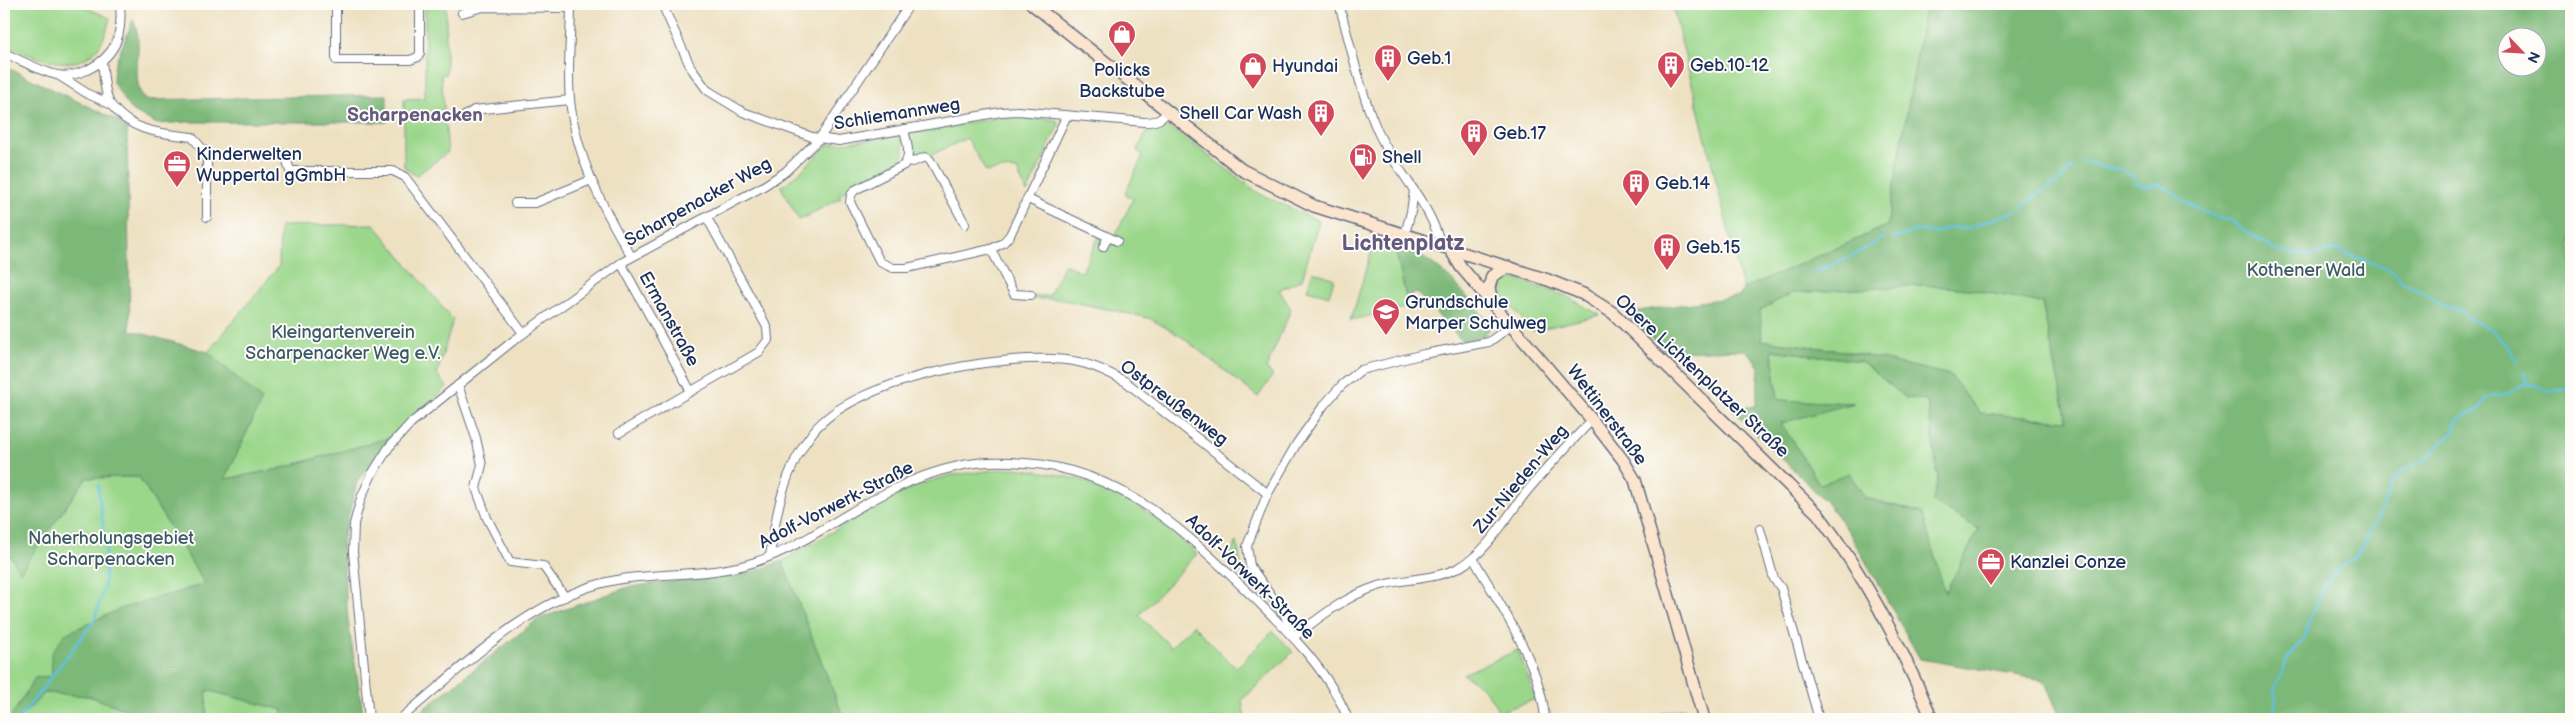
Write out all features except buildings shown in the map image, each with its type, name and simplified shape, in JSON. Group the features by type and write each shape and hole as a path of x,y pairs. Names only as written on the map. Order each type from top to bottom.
{"main road":[{"name":"Obere Lichtenplatzer Straße","path":"1032,4 1242,170 1285,193 1314,206 1508,267 1583,294 1611,312 1795,489 1839,542 1871,594 1932,719"},
{"name":"Wettinerstraße","path":"1446,247 1592,420 1623,460 1635,480 1704,719"},
{"path":"1492,302 1489,288 1492,276 1508,267"}],"street":[{"path":"58,75 80,73 102,62 119,34 120,4"},
{"path":"336,4 336,60 415,60 420,49 420,4"},
{"name":"Schliemannweg","path":"662,4 691,68 707,90 743,112 819,139 839,141 1001,112 1018,111 1154,122 1162,118 1167,112"},
{"name":"Scharpenacker Weg","path":"369,719 353,552 354,524 361,498 372,474 386,452 411,423 458,385 523,333 621,263 784,172 819,139 910,4"},
{"path":"1339,4 1373,119 1386,148 1433,220 1446,247"},
{"path":"462,13 483,7 571,6 570,100 578,141 591,180 631,256"},
{"path":"4,53 58,75 88,94 110,104 130,122 148,131 159,135 192,136 207,154 207,217"},
{"path":"102,62 110,104"},
{"path":"459,120 474,110 570,100"},
{"path":"904,129 909,151 907,161 904,165 855,190 851,195 850,202 880,262 893,268 907,268 991,249 1003,243 1010,235 1028,200 1067,115"},
{"path":"285,154 290,171 393,171 406,177 523,333"},
{"path":"907,161 913,162 925,157 930,160 965,224"},
{"path":"515,203 534,204 591,180"},
{"path":"1405,234 1414,201 1414,191"},
{"path":"1028,200 1117,241"},
{"path":"619,433 690,390 759,352 764,347 769,333 706,216"},
{"path":"1103,247 1108,237"},
{"path":"991,249 1014,294 1031,295"},
{"name":"Ermanstraße","path":"621,263 690,390"},
{"path":"1294,637 1284,613 1250,566 1247,546 1268,494 1298,443 1324,405 1342,385 1361,370 1424,354 1488,342 1512,325"},
{"name":"Ostpreußenweg","path":"770,556 776,511 792,466 814,431 832,413 856,399 893,385 931,373 982,364 1027,359 1066,360 1107,371 1126,382 1268,494"},
{"path":"458,385 476,438 482,464 476,488 487,518 510,562 538,563 543,566 565,597"},
{"name":"Zur-Nieden-Weg","path":"1294,637 1334,608 1359,594 1398,581 1443,574 1459,568 1473,558 1530,488 1592,420"},
{"name":"Adolf-Vorwerk-Straße","path":"400,719 522,620 565,597 598,584 636,577 720,570 753,563 778,555 894,488 965,465 986,462 1009,462 1059,466 1103,481 1144,502 1191,538 1294,637 1340,697 1348,719"},
{"path":"1760,529 1774,579 1781,588 1819,719"},
{"name":"Zur-Nieden-Weg","path":"1473,558 1528,660 1541,696 1545,719"}],"green space":[{"path":"4,4 77,4 110,18 103,39 94,52 82,60 68,63 37,57 4,45"},
{"path":"425,4 446,4 446,74 441,75 448,152 416,176 404,167 404,99 425,98"},
{"path":"1672,4 1926,4 1887,226 1743,289"},
{"name":"Kothener Wald","path":"1926,4 2571,4 2571,719 2061,719 2044,680 1920,659 1849,532 1826,502 1732,409 1756,406 1759,367 1746,350 1666,352 1625,313 1740,296 1743,289 1887,226","holes":["1923,285 1970,289 2042,303 2067,421 1980,413 1950,375 1850,352 1762,340 1760,310 1792,293","1772,350 1861,361 1906,398 1927,400 1938,476 1933,502 1979,529 1945,593 1922,513 1866,499 1849,473 1820,485 1781,423 1854,403 1778,400"]},
{"path":"133,20 138,40 138,82 140,92 145,100 387,95 387,122 186,122 157,124 130,109 113,82 114,67"},
{"path":"4,66 127,125 130,330 208,352 262,400 225,479 275,470 392,437 357,482 342,541 348,621 364,719 280,719 283,710 207,690 206,719 152,719 89,696 45,693 19,719 10,719 35,678 52,676 51,654 65,634 120,609 205,584 139,477 86,478 20,572 4,545"},
{"path":"1013,115 1056,120 1059,124 1027,193 1017,170 1002,169 986,172 967,138 931,155 929,152 913,159 909,133"},
{"path":"1170,127 1260,194 1319,221 1302,279 1279,290 1291,309 1266,369 1273,375 1258,397 1182,337 1149,318 1059,299 1033,299 1033,296 1049,296 1064,264 1082,272 1099,236 1102,240 1099,248 1105,251 1111,243 1118,245 1121,239 1115,236 1133,199 1125,194 1143,155 1137,151 1146,133"},
{"path":"901,135 904,152 900,163 839,194 841,198 799,220 781,187 801,171 827,145"},
{"name":"Kleingartenverein Scharpenacker Weg e.V.","path":"374,224 453,320 437,374 447,387 392,437 275,470 225,479 208,352 279,266 280,226"},
{"path":"1375,238 1394,244 1408,307 1351,320"},
{"path":"1394,244 1425,259 1438,268 1459,288 1492,326 1483,336 1462,341 1417,293 1406,296"},
{"path":"1313,271 1334,279 1329,296 1307,290"},
{"path":"1510,277 1566,296 1600,315 1532,331 1497,289 1496,285 1509,280"},
{"path":"1923,285 1970,289 2042,303 2067,421 1980,413 1950,375 1850,352 1762,340 1760,310 1792,293"},
{"path":"1771,350 1861,361 1906,398 1927,400 1938,476 1933,502 1979,529 1945,594 1922,513 1820,485 1781,423 1852,403 1778,400"},
{"path":"1014,468 1069,477 1114,493 1135,504 1155,518 1197,554 1139,615 1171,647 1193,625 1236,668 1273,631 1293,652 1242,700 1245,719 844,719 782,561 891,498 920,484 952,475"},
{"name":"Naherholungsgebiet Scharpenacken","path":"139,477 205,584 120,609 53,676 35,678 10,719 4,719 4,545 20,571 86,478"},
{"path":"1237,542 1241,566 1270,605 1226,558"},
{"path":"782,561 844,719 411,719 538,619 628,587 751,572"},
{"path":"1518,650 1536,699 1499,712 1484,690 1463,674"},
{"path":"206,690 284,710 280,719 206,719"},
{"path":"45,693 89,696 152,719 19,719"},
{"path":"1684,708 1688,719 1638,719"}],"waterway":[{"path":"2081,162 2092,163 2109,169 2119,168 2132,175 2135,183 2147,187 2157,184 2172,191 2180,199 2220,219 2230,220 2272,250 2312,255 2337,250 2388,269 2396,273 2402,282 2422,291 2440,305 2461,310 2467,317 2492,330 2517,361"},
{"path":"2021,208 2043,190 2057,183 2073,167"},
{"path":"1893,239 1918,230 1934,233 1951,227 1965,229 2016,211"},
{"path":"1813,271 1841,261 1884,237"},
{"path":"2524,372 2529,384"},
{"path":"2273,719 2276,701 2274,689 2282,675 2287,658 2305,638 2309,621 2324,585 2333,574 2355,557 2364,544 2387,498 2391,483 2404,470 2424,460 2453,433 2457,420 2478,410 2487,398 2506,394 2524,384 2537,385 2549,391 2571,389"},
{"path":"19,719 94,621 104,588 106,551 98,485"}],"place":[{"name":"Policks Backstube","path":"1122,58"},
{"name":"Geb.1","path":"1388,82"},
{"name":"Geb.10-12","path":"1671,89"},
{"name":"Hyundai","path":"1253,90"},
{"name":"Shell Car Wash","path":"1321,137"},
{"name":"Geb.17","path":"1474,157"},
{"name":"Shell","path":"1363,181"},
{"name":"Kinderwelten Wuppertal gGmbH","path":"177,188"},
{"name":"Geb.14","path":"1636,207"},
{"name":"Geb.15","path":"1667,271"},
{"name":"Grundschule Marper Schulweg","path":"1386,336"},
{"name":"Kanzlei Conze","path":"1991,586"}],"district":[{"name":"Scharpenacken","path":"415,115"},
{"name":"Lichtenplatz","path":"1403,243"}]}
